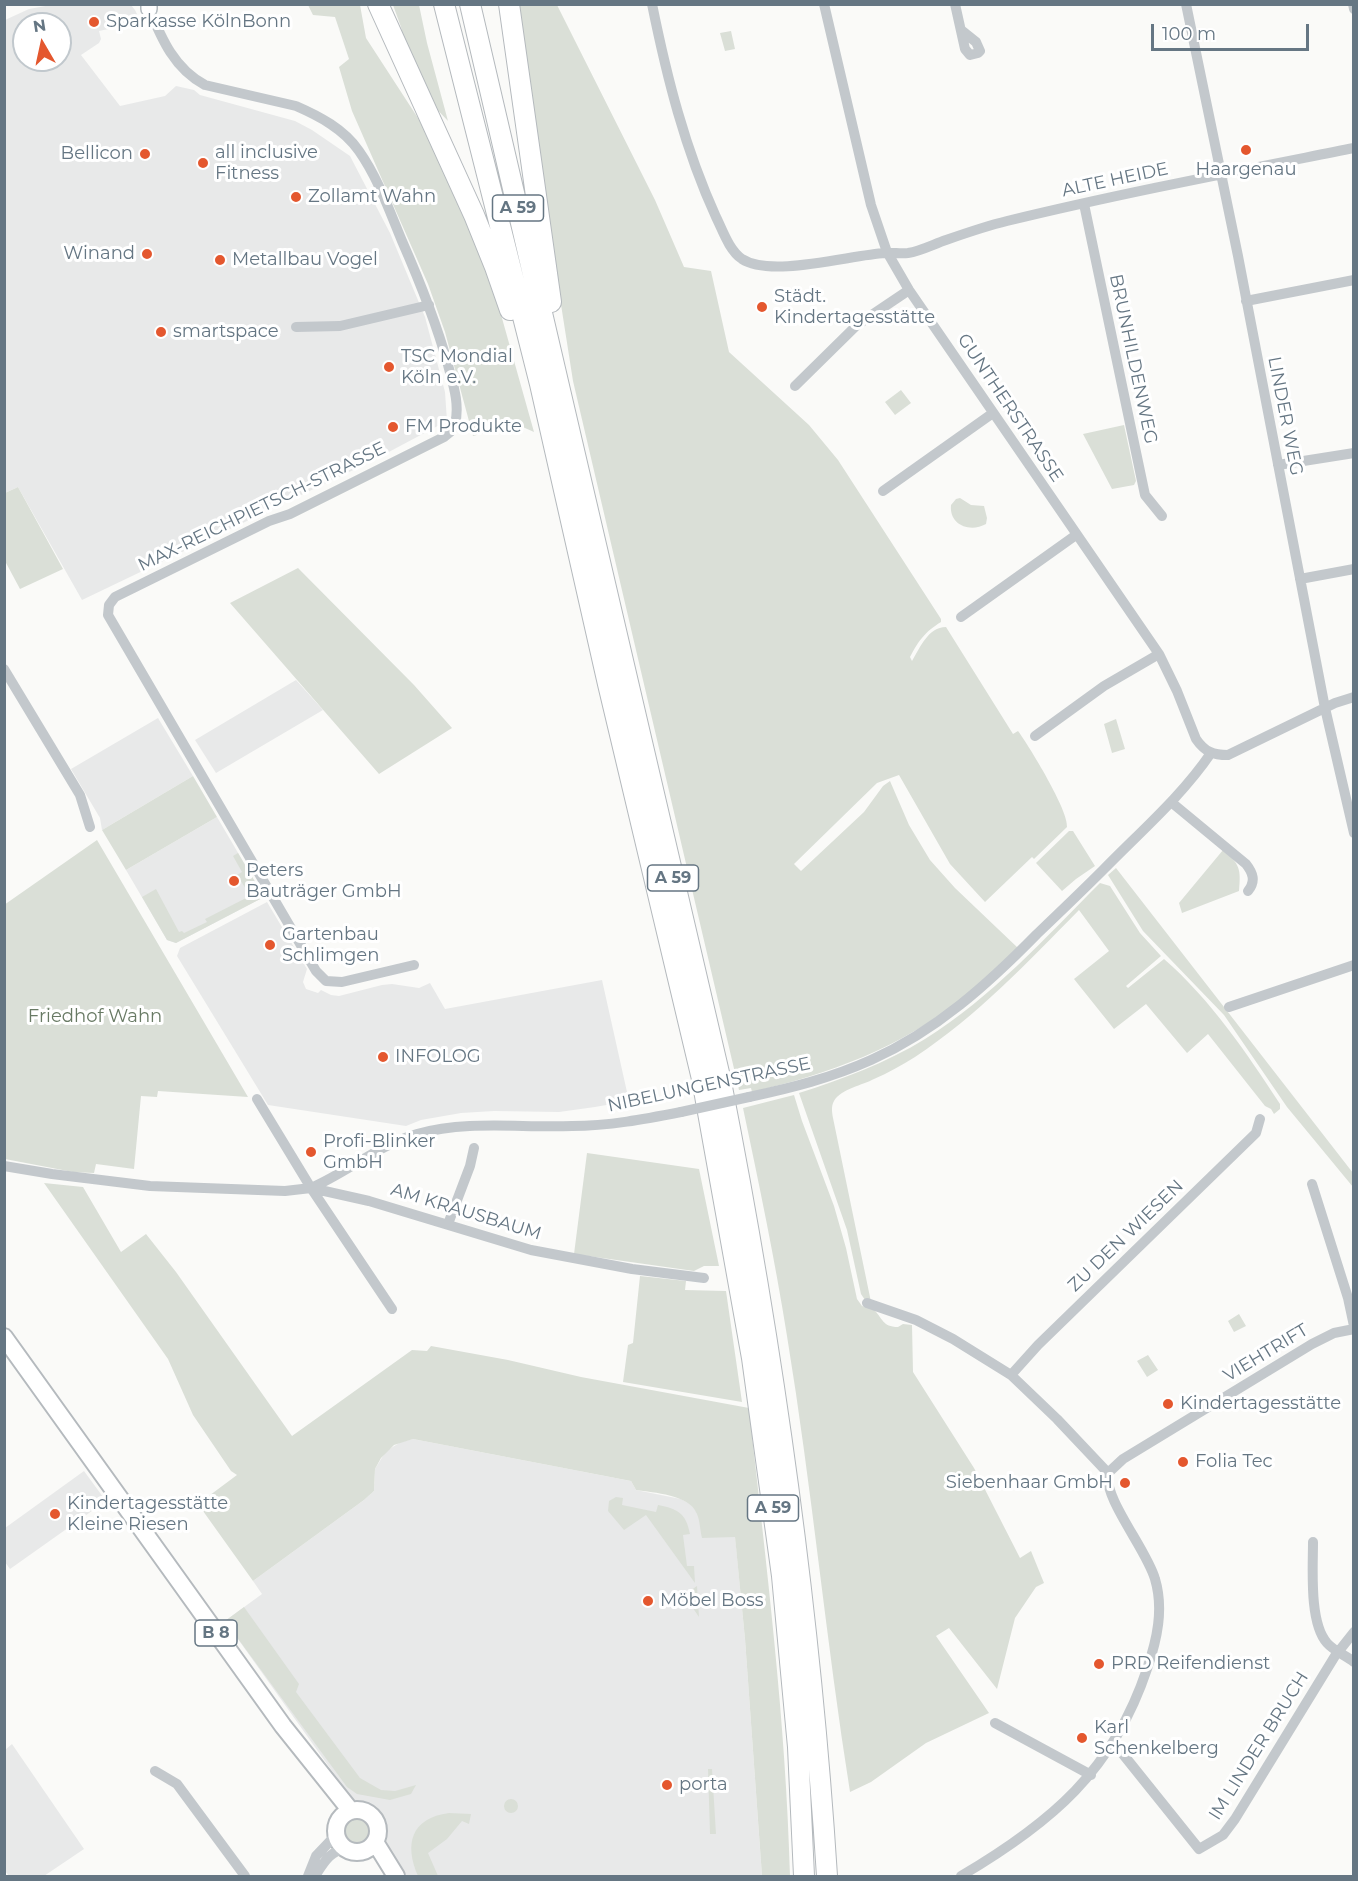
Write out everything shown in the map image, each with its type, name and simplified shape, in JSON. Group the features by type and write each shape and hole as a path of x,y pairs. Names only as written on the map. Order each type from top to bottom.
{"highway":[{"name":"A 59","path":"444,4 540,384 702,1079 752,1358 782,1576 798,1747 804,1876"},
{"name":"A 59","path":"470,4 720,1077 732,1138 770,1356 800,1575 822,1794 827,1876"},
{"path":"509,4 566,412"},
{"path":"382,10 474,215 540,384"}],"main road":[{"name":"B 8","path":"4,1337 283,1726 352,1835 383,1876"},
{"name":"B 8","path":"352,1835 396,1876"}],"street":[{"name":"ALTE HEIDE","path":"652,4 667,75 688,149 713,210 734,252 759,266 781,266 887,252 909,253 1005,222 1353,148"},
{"name":"GUNTHERSTRASSE","path":"824,4 871,206 887,252 909,290 1159,654 1178,691 1196,739 1203,748 1211,753"},
{"path":"955,4 961,30"},
{"name":"LINDER WEG","path":"1186,4 1325,708 1353,833"},
{"path":"1353,4 1353,9"},
{"name":"MAX-REICHPIETSCH-STRASSE","path":"148,6 171,56 193,79 205,86 296,106 336,127 358,149 378,184 429,305 455,390 456,417 455,426 450,433 290,514 268,521 115,597 109,605 108,615 316,971 326,981 342,982 414,965"},
{"name":"BRUNHILDENWEG","path":"1084,204 1145,495 1162,516"},
{"path":"1246,301 1353,280"},
{"path":"795,386 857,325 909,290"},
{"path":"296,327 340,326 429,305"},
{"path":"883,491 993,413"},
{"path":"1278,465 1353,453"},
{"path":"961,617 1076,535"},
{"path":"1300,579 1353,569"},
{"path":"1035,736 1104,686 1159,654"},
{"path":"4,669 80,795 90,827"},
{"path":"1211,753 1228,755 1343,699 1353,698"},
{"name":"NIBELUNGENSTRASSE","path":"311,1188 397,1141 438,1129 482,1124 599,1125 681,1112 795,1088 873,1059 918,1035 994,977 1187,786 1211,753"},
{"path":"1171,802 1246,864 1253,877 1253,883 1248,891"},
{"path":"1229,1007 1353,965"},
{"path":"257,1099 311,1188 392,1309"},
{"name":"ZU DEN WIESEN","path":"1011,1375 1054,1329 1256,1132 1260,1119"},
{"path":"448,1224 474,1149"},
{"name":"AM KRAUSBAUM","path":"4,1166 150,1186 285,1191 311,1188 369,1201 538,1252 632,1269 704,1278"},
{"path":"1312,1184 1348,1298 1353,1328"},
{"path":"867,1303 916,1320 953,1339 1011,1375 1108,1473 1107,1480 1111,1493 1140,1545 1155,1578 1159,1612 1152,1654 1139,1694 1113,1744 1091,1775 1048,1818 996,1856 961,1876"},
{"name":"VIEHTRIFT","path":"1108,1473 1123,1459 1312,1344 1334,1333 1353,1328"},
{"path":"1313,1542 1314,1599 1318,1626 1327,1643 1353,1662"},
{"name":"IM LINDER BRUCH","path":"1113,1744 1199,1849 1222,1835 1235,1819 1338,1652 1353,1632"},
{"path":"994,1723 1091,1775"},
{"path":"155,1772 177,1784 245,1876"},
{"path":"308,1876 316,1856 352,1835"},
{"path":"315,1876 328,1857 339,1850 352,1835"}],"shaded area":[{"path":"51,5 131,5 141,22 99,31 101,39 99,43 81,55 120,106 165,96 176,86 194,90 200,95 295,121 350,156 390,233 425,317 445,392 447,421 370,462 82,600 18,487 5,493 5,20 12,17 12,72 72,72 72,12 22,12"},
{"path":"296,680 323,710 216,773 195,740"},
{"path":"158,718 193,776 102,830 100,818 71,769"},
{"path":"217,817 264,897 176,943 167,940 126,870"},
{"path":"267,902 307,969 303,982 306,989 318,993 321,990 339,996 382,985 392,984 419,988 430,983 445,1009 602,980 629,1101 559,1112 461,1113 421,1120 406,1126 268,1105 177,956 180,948"},
{"path":"413,1439 631,1481 636,1490 681,1499 735,1536 745,1639 762,1876 407,1876 225,1621 262,1594 253,1581 374,1491 375,1469 386,1451 401,1442"},
{"name":"Kindertagesstätte Kleine Riesen","path":"84,1471 106,1501 10,1569 5,1562 5,1528"},
{"path":"12,1744 84,1849 44,1876 9,1876 5,1871 5,1750"}],"green space":[{"path":"308,5 360,5 366,38 429,135 491,279 534,432 516,424 473,436 445,332 428,284 352,111 339,67 349,59 335,17 313,15"},
{"path":"393,5 419,5 448,121 428,100 409,63 401,27"},
{"path":"514,5 557,5 655,200 684,267 711,271 729,352 809,425 838,460 941,619 941,622 920,641 910,657 912,661 929,634 946,627 1013,734 1018,731 1031,750 1062,807 1066,819 1067,827 985,902 950,864 899,775 877,783 794,864 801,871 864,812 883,786 890,781 909,825 930,860 955,888 1018,948 970,991 915,1031 863,1057 808,1077 752,1092 751,1088 739,1090 573,381"},
{"path":"731,31 735,49 725,51 720,33"},
{"path":"901,390 911,403 895,415 885,402"},
{"path":"1124,425 1136,481 1134,485 1112,489 1083,434"},
{"path":"18,487 63,569 20,589 5,561 5,493"},
{"path":"960,498 971,505 984,506 986,524 974,528 967,527 953,518 951,505"},
{"path":"298,568 414,685 452,728 379,774 230,603"},
{"path":"1116,719 1125,749 1112,753 1104,724"},
{"path":"193,776 217,817 126,870 102,830"},
{"path":"1069,831 1073,831 1095,866 1062,891 1036,863"},
{"name":"Friedhof Wahn","path":"97,840 248,1097 158,1091 157,1097 141,1096 134,1169 96,1164 94,1173 73,1172 5,1159 4,905"},
{"path":"1223,850 1238,867 1239,891 1182,913 1179,903"},
{"path":"238,853 264,897 176,943 167,940 142,897 156,889 179,932 184,933 207,922 205,919 248,897 237,875 242,872 233,856"},
{"path":"1116,868 1353,1173 1353,1187 1287,1107 1224,1015 1143,931 1108,875"},
{"path":"1100,883 1110,886 1140,933 1161,956 1126,986 1128,988 1164,959 1227,1027 1280,1104 1280,1109 1274,1114 1265,1106 1208,1034 1187,1053 1146,1004 1114,1029 1074,979 1109,951 1079,910 1001,988 938,1041 884,1074 847,1090 834,1101 833,1118 871,1302 865,1300 861,1294 847,1230 799,1093 880,1063 925,1039 973,1005 995,986"},
{"path":"794,1095 834,1206 857,1299 862,1306 873,1309 883,1321 893,1327 903,1324 912,1325 913,1372 974,1468 1020,1558 1031,1551 1044,1583 1036,1587 1015,1618 997,1689 949,1628 936,1636 989,1713 926,1743 871,1782 850,1792 787,1336 743,1108"},
{"path":"587,1153 699,1169 719,1266 704,1266 694,1271 574,1254"},
{"path":"44,1183 83,1187 121,1252 146,1234 176,1272 292,1436 412,1350 427,1351 431,1346 749,1408 780,1700 790,1876 762,1876 745,1639 735,1537 702,1538 697,1514 687,1502 679,1498 636,1490 631,1481 413,1439 394,1445 381,1458 375,1469 374,1491 364,1500 253,1581 198,1504 237,1475 231,1471 193,1415 168,1359"},
{"path":"640,1276 686,1281 685,1290 726,1291 742,1402 623,1382 628,1345 633,1343"},
{"path":"1239,1314 1246,1326 1234,1332 1228,1321"},
{"path":"1148,1355 1158,1370 1147,1377 1137,1361"},
{"path":"616,1497 623,1498 622,1505 656,1512 658,1505 680,1513 686,1521 690,1534 683,1535 687,1566 694,1566 695,1583 646,1515 624,1530 608,1511 609,1501"},
{"path":"697,1586 699,1617 684,1595"},
{"path":"244,1607 299,1684 296,1692 360,1778 381,1790 395,1791 416,1785 411,1794 390,1800 357,1794 347,1787 225,1621"},
{"path":"708,1769 712,1769 716,1834 710,1834"},
{"path":"508,1799 514,1799 518,1806 514,1813 508,1813 504,1809 504,1803"},
{"path":"357,1813 369,1819 375,1831 369,1843 357,1849 345,1843 339,1831 345,1819"},
{"path":"449,1813 471,1814 469,1824 462,1821 447,1839 428,1853 438,1876 418,1876 412,1853 414,1834 426,1820"}],"place":[{"name":"Sparkasse KölnBonn","path":"94,22"},
{"name":"Haargenau","path":"1246,150"},
{"name":"Bellicon","path":"145,154"},
{"name":"all inclusive Fitness","path":"203,163"},
{"name":"Zollamt Wahn","path":"296,197"},
{"name":"Winand","path":"147,254"},
{"name":"Metallbau Vogel","path":"220,260"},
{"name":"Städt. Kindertagesstätte","path":"762,307"},
{"name":"smartspace","path":"161,332"},
{"name":"TSC Mondial Köln e.V.","path":"389,367"},
{"name":"FM Produkte","path":"393,427"},
{"name":"Peters Bauträger GmbH","path":"234,881"},
{"name":"Gartenbau Schlimgen","path":"270,945"},
{"name":"INFOLOG","path":"383,1057"},
{"name":"Profi-Blinker GmbH","path":"311,1152"},
{"name":"Kindertagesstätte","path":"1168,1404"},
{"name":"Folia Tec","path":"1183,1462"},
{"name":"Siebenhaar GmbH","path":"1125,1483"},
{"name":"Kindertagesstätte Kleine Riesen","path":"55,1514"},
{"name":"Möbel Boss","path":"648,1601"},
{"name":"PRD Reifendienst","path":"1099,1664"},
{"name":"Karl Schenkelberg","path":"1082,1738"},
{"name":"porta","path":"667,1785"}]}
